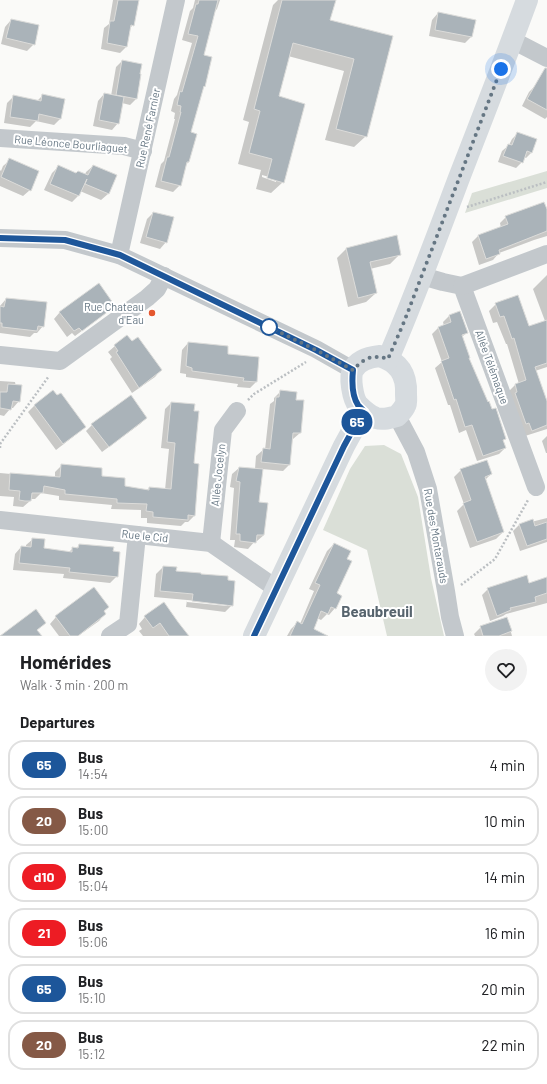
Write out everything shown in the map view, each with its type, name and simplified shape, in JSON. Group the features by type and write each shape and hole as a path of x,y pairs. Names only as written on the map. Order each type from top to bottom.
{"street":[{"name":"Rue René Farnier","path":"120,255 176,0"},
{"path":"388,359 422,276 527,0"},
{"path":"512,40 547,58"},
{"name":"Rue Léonce Bourliaguet","path":"0,138 124,146 143,151"},
{"path":"0,238 65,240 120,255 316,350 353,370"},
{"path":"422,276 462,286 547,254"},
{"path":"0,355 60,361 147,298 157,288 164,276"},
{"name":"Allée Télémaque","path":"462,286 536,487"},
{"path":"380,356 388,359 396,364 405,377 406,405 397,416 385,419 376,418 365,412 357,404 351,382 353,370 361,362 370,358 380,356"},
{"name":"Allée Jocelyn","path":"211,543 223,430 237,411"},
{"path":"254,636 344,446 365,412"},
{"name":"Rue des Montarauds","path":"397,416 416,452 428,489 450,618 455,636"},
{"name":"Rue le Cid","path":"0,520 211,543 277,589"},
{"path":"110,636 128,624 138,535"}],"path":[{"path":"446,214 547,182"},
{"path":"237,411 254,394 308,361 316,350"},
{"path":"0,448 0,444 60,361"},
{"path":"446,592 459,587 495,559 522,509 536,487"}],"shaded area":[{"path":"547,171 547,188 465,213 472,193"},
{"path":"384,445 401,454 418,497 431,578 444,636 387,636 367,550 323,530 350,469 365,446"}],"building":[{"path":"118,0 139,0 134,26 131,25 127,47 107,43 110,21 114,21"},
{"path":"199,0 218,0 204,55 212,57 205,87 204,86 191,132 197,134 189,162 187,162 181,186 161,181 181,112 181,106 177,105 180,91 182,92 198,36 188,34 196,4 198,4"},
{"path":"282,0 336,0 330,20 393,36 367,137 336,129 354,59 293,43 279,96 305,104 284,183 267,178 272,159 249,153 260,111 254,109"},
{"path":"438,12 476,20 472,37 435,30"},
{"path":"11,19 39,25 35,45 6,38"},
{"path":"122,60 142,64 137,99 116,95"},
{"path":"545,68 547,68 547,110 527,99"},
{"path":"104,93 124,97 119,124 99,120"},
{"path":"42,94 65,99 61,119 39,114 38,121 10,117 13,95 41,101"},
{"path":"517,132 537,139 532,153 527,151 523,163 503,156 508,144 512,145"},
{"path":"9,158 39,171 31,191 1,177"},
{"path":"58,165 76,173 78,171 88,175 93,165 117,175 109,194 85,184 87,179 79,196 50,184"},
{"path":"544,202 547,209 547,231 499,250 500,254 486,259 478,235 508,224 505,216"},
{"path":"153,212 174,217 167,243 146,237"},
{"path":"397,235 401,255 370,262 377,293 358,298 346,248"},
{"path":"99,283 113,303 108,307 110,310 82,331 79,328 74,331 59,312"},
{"path":"518,295 529,326 547,320 547,363 535,367 547,401 547,425 532,431 529,423 526,424 515,393 517,392 515,384 526,380 514,338 512,339 504,316 500,317 495,303"},
{"path":"6,298 47,302 44,327 38,326 37,331 2,327 2,323 0,323 0,306 4,307"},
{"path":"460,311 468,333 462,335 469,358 488,402 489,401 492,409 496,408 506,439 503,440 506,448 483,456 472,425 465,427 441,361 449,358 438,327 451,322 449,315"},
{"path":"127,335 132,341 138,337 162,370 139,388 116,352 118,351 114,345"},
{"path":"188,342 228,346 228,354 259,357 257,382 243,381 244,378 192,371 192,368 186,366"},
{"path":"8,384 22,385 20,402 13,401 11,410 0,408 0,392 7,392"},
{"path":"53,390 57,395 61,393 86,427 63,444 34,405"},
{"path":"280,390 297,392 296,400 304,400 301,433 293,433 290,465 261,462 263,448 270,449 276,397 279,397"},
{"path":"131,395 147,418 109,447 91,424"},
{"path":"171,402 195,404 194,411 199,411 194,463 199,464 195,516 188,515 188,520 153,517 153,512 146,511 147,504 117,503 117,499 65,494 65,490 44,486 43,493 32,493 31,501 19,500 20,491 9,490 10,473 60,477 61,464 102,468 102,476 125,478 125,486 149,490 149,487 171,489 175,443 167,442"},
{"path":"487,460 492,474 485,477 504,532 477,542 463,503 471,500 460,469"},
{"path":"239,467 263,469 259,502 268,503 264,535 257,535 256,543 240,541 240,534 236,534 240,482 236,481"},
{"path":"533,519 535,526 547,522 547,539 527,546 519,524"},
{"path":"32,538 45,539 44,548 72,552 72,547 78,548 79,544 114,547 113,551 120,552 118,577 69,572 70,568 19,563 21,546 31,547"},
{"path":"334,543 351,551 347,559 352,561 337,593 342,596 336,609 331,607 328,614 321,611 314,629 328,636 290,636 297,621 302,624 320,585 315,583"},
{"path":"163,566 177,567 176,571 228,576 228,580 235,581 233,606 192,601 193,594 160,591"},
{"path":"527,575 529,583 547,577 547,593 535,597 536,602 510,608 511,610 497,616 487,588"},
{"path":"94,587 109,607 104,611 106,614 78,636 70,636 55,616"},
{"path":"164,602 189,636 169,636 160,623 153,628 144,616"},
{"path":"36,609 46,623 37,630 42,636 0,636"},
{"path":"507,617 512,631 499,636 483,636 480,626"}],"bus line":[{"name":"65","path":"0,238 65,240 120,255 316,350 353,370 351,382 353,392 357,404 365,412 344,446 254,636"}],"place":[{"name":"Rue Chateau d'Eau","path":"152,313"}],"district":[{"name":"Beaubreuil","path":"377,612"}],"route":[{"path":"269,327 353,370 361,362 370,358 380,356 388,359 404,322 501,69"}]}
